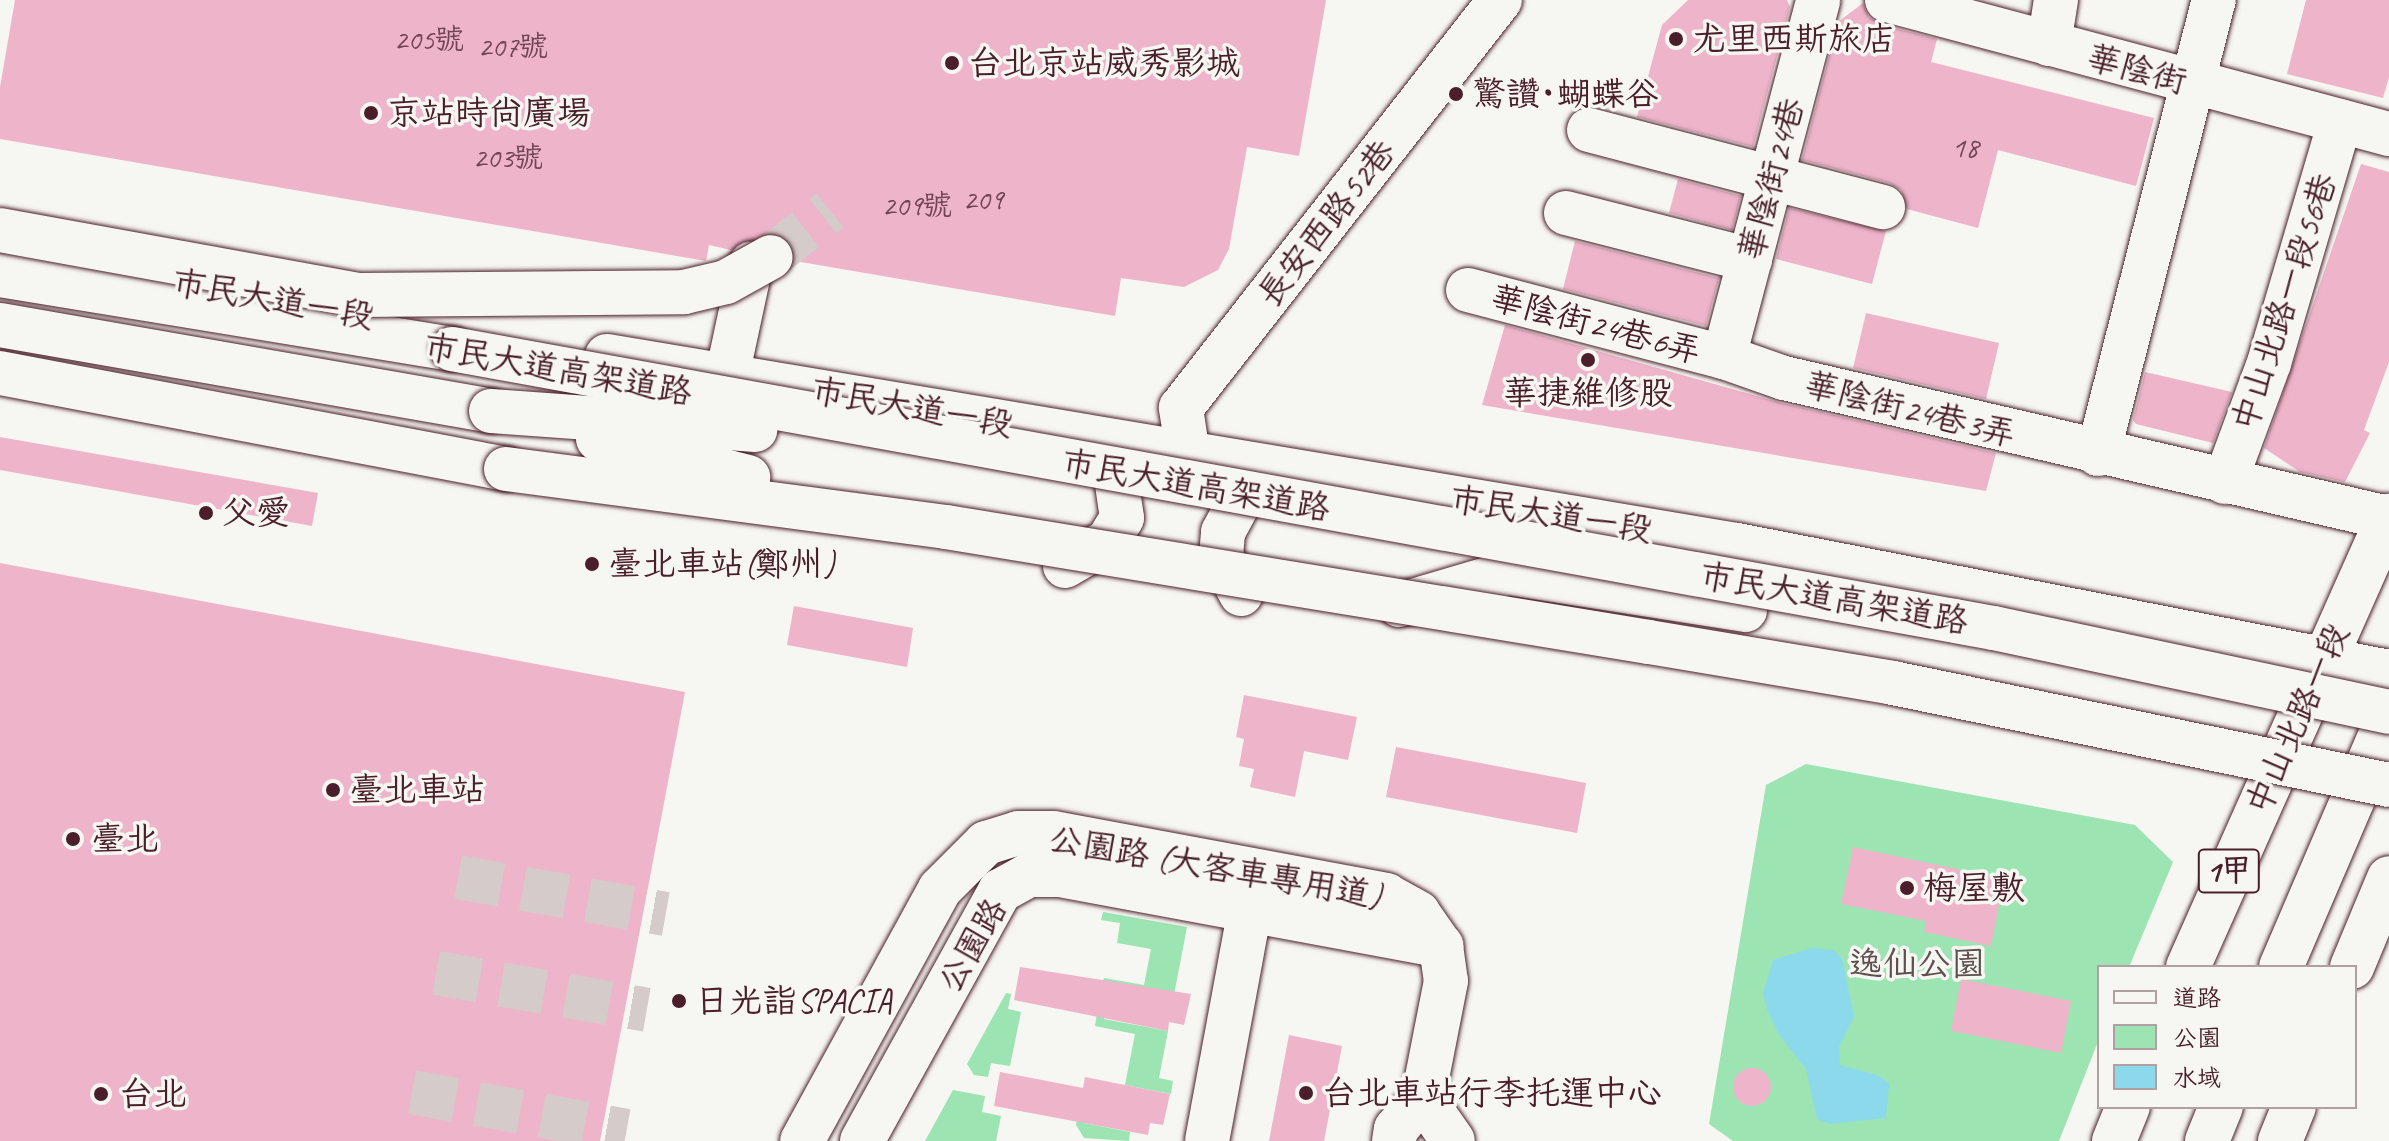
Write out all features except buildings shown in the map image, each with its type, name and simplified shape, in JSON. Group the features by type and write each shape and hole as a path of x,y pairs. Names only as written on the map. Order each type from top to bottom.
{"main road":[{"name":"長安西路52巷","path":"1188,455 1181,408 1500,0"},
{"name":"華陰街24巷","path":"1724,357 1818,0"},
{"name":"華陰街","path":"1887,0 2389,134"},
{"path":"2049,44 2056,0"},
{"path":"2214,0 2098,454 2389,517"},
{"name":"中山北路一段56巷","path":"2225,482 2269,363 2340,121"},
{"path":"1589,130 1883,207"},
{"path":"1566,213 1750,260"},
{"path":"0,230 358,295 684,292 726,282 761,261 744,379 537,409 400,387"},
{"name":"市民大道一段","path":"0,252 1188,455 1737,545 2389,672"},
{"name":"市民大道高架道路","path":"0,275 452,349 1978,625 2389,713"},
{"name":"華陰街24巷6弄","path":"1468,290 1724,357"},
{"path":"0,325 491,411 946,527"},
{"name":"華陰街24巷3弄","path":"1724,357 1784,378 2098,454"},
{"path":"0,373 506,469 946,527 1893,683 2378,793"},
{"path":"0,388 729,518 1368,614 2103,740 2378,793"},
{"path":"537,409 729,518"},
{"path":"491,411 965,444"},
{"path":"1063,566 1108,541 1122,518 1114,464 1098,439"},
{"path":"1241,594 1221,556 1223,532 1248,486 1274,469"},
{"path":"1389,487 1508,573"},
{"name":"中山北路一段","path":"2189,965 2270,774 2389,517"},
{"path":"1368,614 1508,573 1745,610"},
{"name":"1甲","path":"2282,965 2378,793 2389,713"},
{"name":"公園路 (大客車專用道)","path":"802,1141 940,889 986,843 1018,833 1053,833 1386,895 1418,913 1441,946"},
{"name":"公園路","path":"862,1141 1000,891 1029,875 1059,875 1441,946"},
{"path":"2353,965 2389,878"},
{"path":"1207,1141 1250,910"},
{"path":"1394,1141 1396,1129 1423,1098 1446,981 1441,946"},
{"path":"1423,1098 1453,1141"},
{"path":"2114,1141 2127,1109"},
{"path":"2207,1141 2220,1109"},
{"path":"2280,1141 2293,1109"}],"green space":[{"name":"逸仙公園","path":"1806,764 2135,825 2173,862 2130,965 2097,965 2097,1044 2059,1141 1733,1141 1709,1124 1766,785"},
{"path":"1103,912 1187,927 1173,1000 1101,989 1104,978 1144,985 1151,949 1117,943 1120,923 1101,920"},
{"path":"1006,993 1011,994 1008,1009 1021,1012 1010,1066 991,1063 988,1077 974,1075 967,1064"},
{"path":"1099,999 1104,1019 1168,1031 1159,1078 1173,1081 1171,1094 1125,1085 1135,1034 1095,1026"},
{"path":"953,1090 985,1096 982,1112 1001,1116 996,1141 925,1141"},
{"path":"1080,1105 1087,1107 1084,1123 1130,1132 1129,1141 1084,1138 1076,1125"}],"water":[{"path":"1812,948 1834,950 1842,959 1854,1017 1839,1047 1840,1065 1880,1076 1889,1084 1886,1118 1829,1124 1817,1119 1806,1069 1779,1035 1768,1012 1763,994 1773,960"}],"tunnel":[{"path":"771,257 830,210"},
{"path":"458,877 666,914"},
{"path":"436,973 647,1010"},
{"path":"412,1092 626,1131"}],"place":[{"name":"尤里西斯旅店","path":"1676,39"},
{"name":"台北京站威秀影城","path":"952,63"},
{"name":"驚讚･蝴蝶谷","path":"1456,94"},
{"name":"京站時尚廣場","path":"371,113"},
{"name":"華捷維修股","path":"1588,360"},
{"name":"父愛","path":"206,513"},
{"name":"臺北車站(鄭州)","path":"592,564"},
{"name":"臺北車站","path":"333,790"},
{"name":"臺北","path":"73,839"},
{"name":"梅屋敷","path":"1907,888"},
{"name":"日光詣SPACIA","path":"679,1001"},
{"name":"台北車站行李托運中心","path":"1306,1093"},
{"name":"台北","path":"101,1094"}]}
